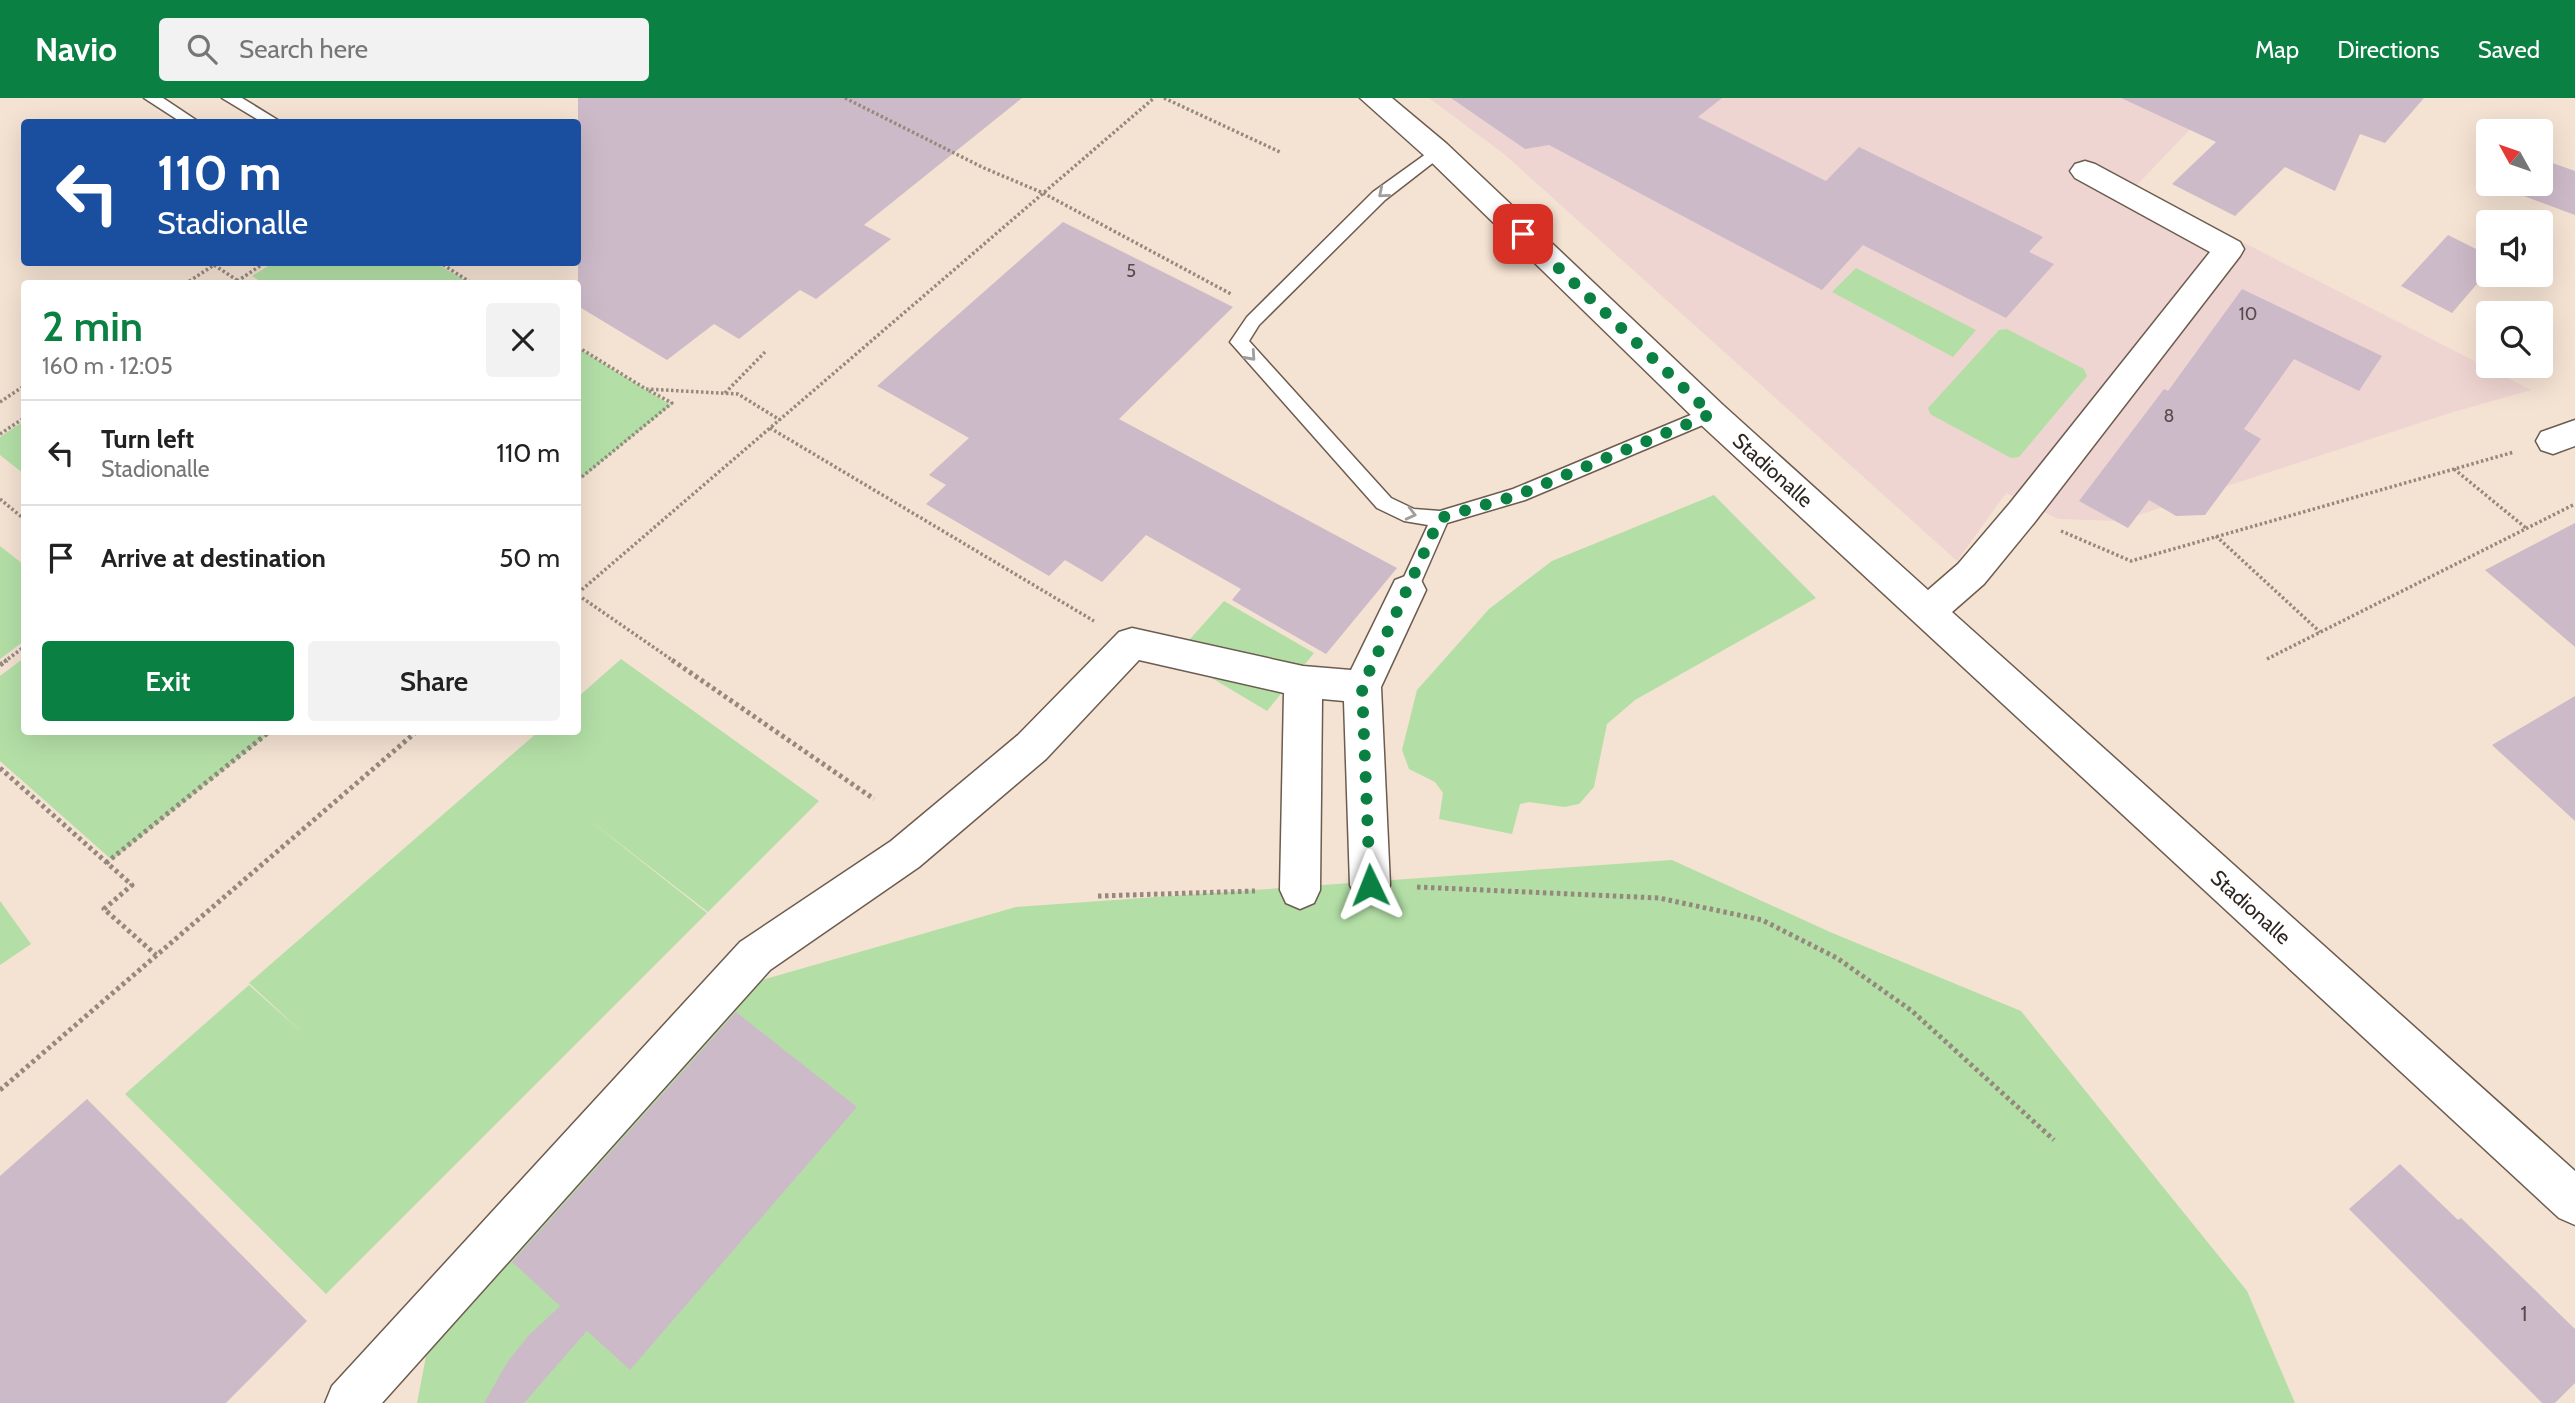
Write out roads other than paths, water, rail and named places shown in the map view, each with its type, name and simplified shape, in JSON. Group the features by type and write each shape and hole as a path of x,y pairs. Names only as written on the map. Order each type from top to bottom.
{"street":[{"name":"Stadionalle","path":"1374,98 1437,151 1711,414 2575,1202"},
{"path":"1927,612 1971,574 2022,513 2229,249 2085,171"},
{"path":"1370,885 1362,687 1408,590"},
{"path":"349,1403 755,957 905,854 1032,747 1132,643 1303,682 1362,687"},
{"path":"1300,890 1303,682"}],"lane":[{"path":"152,98 186,119"},
{"path":"230,98 268,119"},
{"path":"1437,151 1379,196 1263,312 1239,342 1384,503 1411,516 1440,518 1518,495 1711,414"},
{"path":"1408,590 1440,518"}]}
